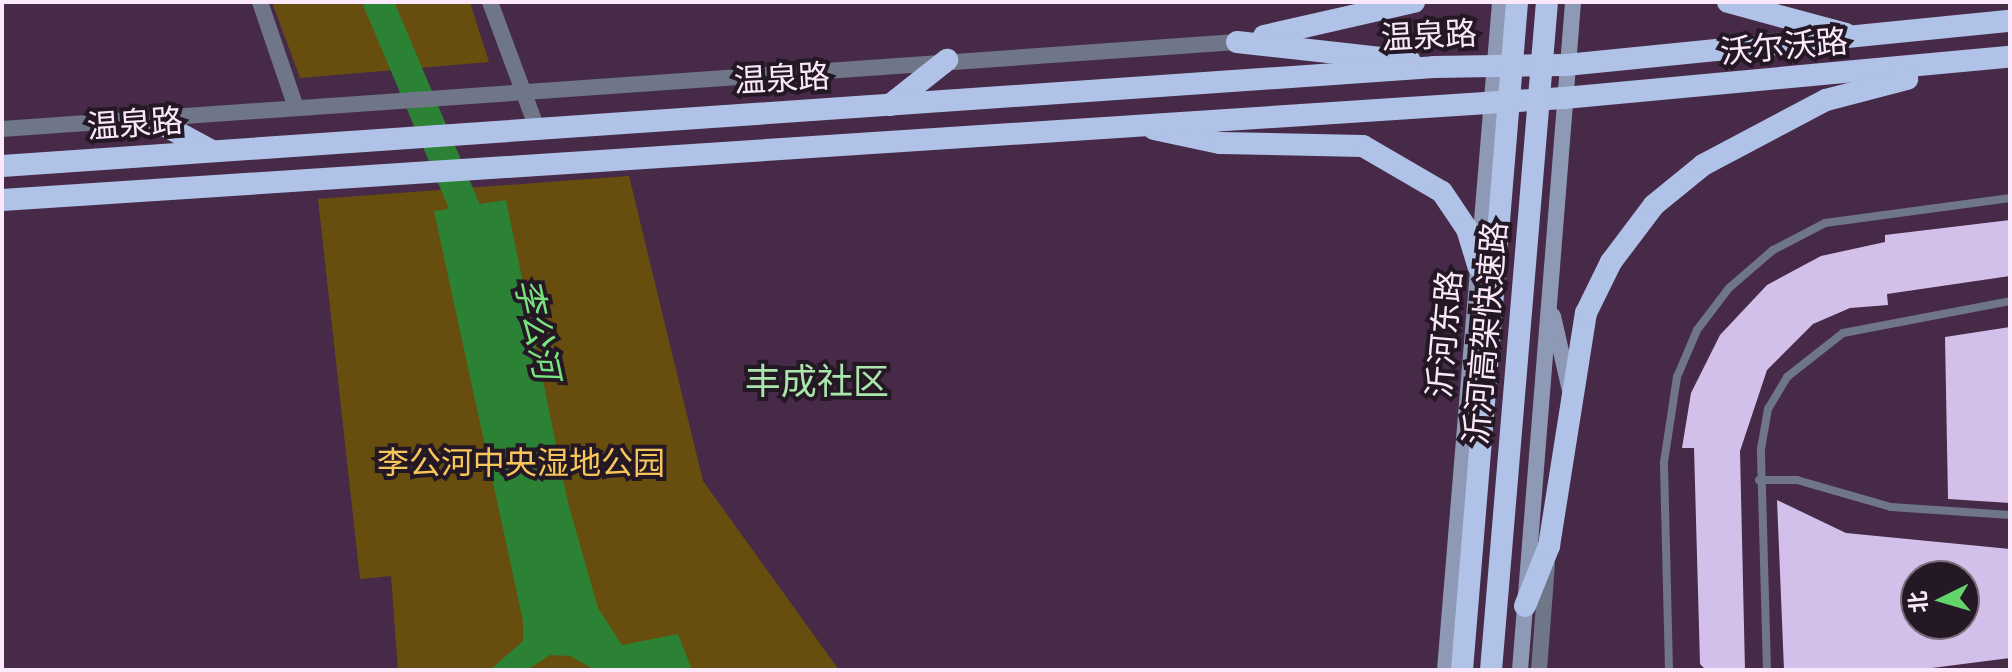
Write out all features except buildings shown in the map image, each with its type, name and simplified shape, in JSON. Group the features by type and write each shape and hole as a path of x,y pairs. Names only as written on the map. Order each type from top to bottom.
{"highway":[{"path":"1237,42 1414,2"},
{"name":"沂河高架快速路","path":"1462,670 1517,2"},
{"name":"沂河高架快速路","path":"1491,670 1547,2"},
{"path":"1728,2 1862,38"},
{"name":"沃尔沃路","path":"1566,65 2010,21"},
{"path":"1237,42 1375,53 1434,67"},
{"name":"沃尔沃路","path":"1564,98 2010,57"},
{"path":"890,105 947,60"},
{"path":"1525,606 1549,546 1586,313 1611,262 1654,205 1703,165 1826,100 1966,63"},
{"name":"温泉路","path":"2,166 382,135 890,105 1434,67 1566,65"},
{"name":"温泉路","path":"2,200 513,163 1492,100 1564,98"},
{"path":"1305,140 1366,108"},
{"path":"151,118 211,151"},
{"path":"1129,123 1220,143 1305,140 1363,146 1442,192 1467,229 1478,266"}],"main road":[{"name":"沂河东路","path":"1445,670 1500,2"},
{"path":"1520,670 1573,2"},
{"path":"1549,297 1572,400"}],"street":[{"path":"260,2 295,105"},
{"path":"490,2 536,126"},
{"path":"2,129 295,105 1237,42"},
{"path":"1539,670 1549,546"}],"lane":[{"path":"1669,670 1664,462 1677,377 1697,330 1729,288 1773,250 1825,223 2010,198"},
{"path":"1767,670 1759,480 1768,409 1810,353 1881,320 2010,301"},
{"path":"1759,480 1797,480 1891,507 2010,515"}],"green space":[{"path":"272,2 470,2 489,62 300,78"},
{"name":"李公河中央湿地公园","path":"629,176 703,481 839,670 398,670 391,576 360,579 318,199"}],"shaded area":[{"path":"506,200 568,503 598,608 622,645 678,634 692,670 595,670 570,656 550,655 527,670 490,670 523,641 523,621 434,211"}],"waterway":[{"name":"李公河","path":"378,2 480,243"}],"district":[{"name":"丰成社区","path":"817,382"}]}
